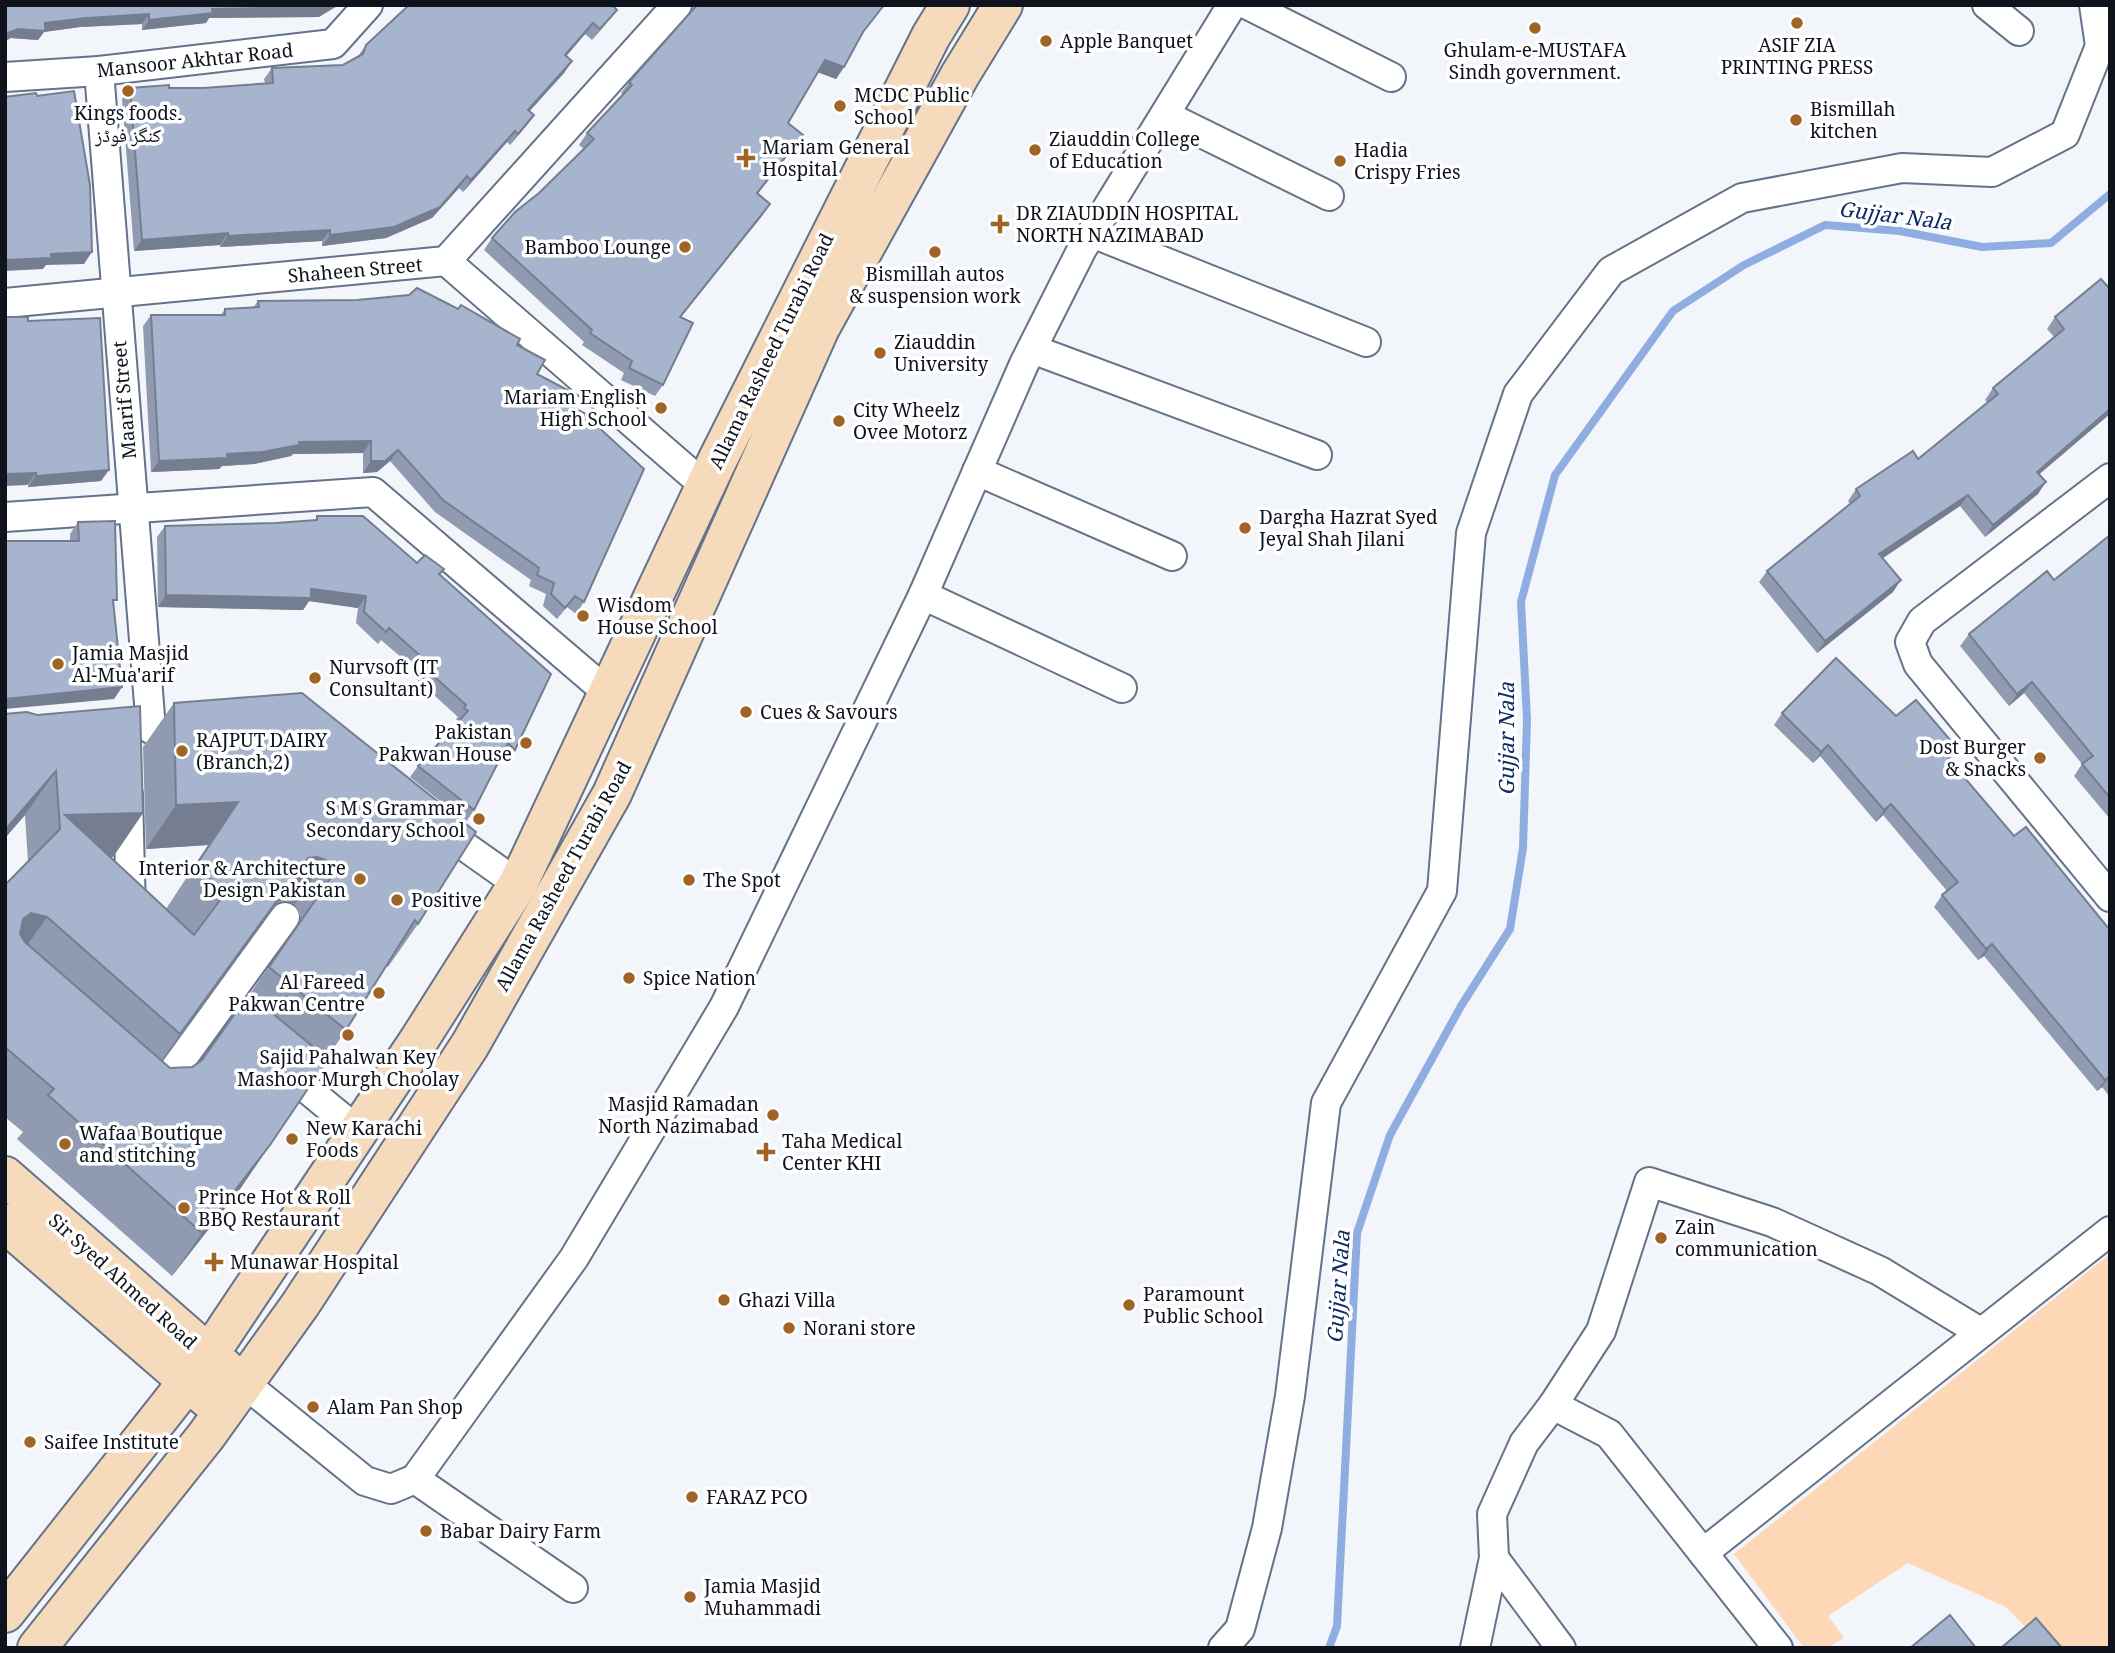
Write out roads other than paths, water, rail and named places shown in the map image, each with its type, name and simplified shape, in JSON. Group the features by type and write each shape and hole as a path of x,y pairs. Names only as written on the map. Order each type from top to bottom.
{"main road":[{"name":"Allama Rasheed Turabi Road","path":"5,1613 197,1369 358,1131 518,884 705,485 820,251 931,36 950,5"},
{"name":"Allama Rasheed Turabi Road","path":"37,1648 234,1398 300,1305 470,1045 612,794 820,328 960,75 1003,5"},
{"name":"Sir Syed Ahmed Road","path":"5,1176 197,1369"},
{"name":"Sir Syed Ahmed Road","path":"5,1223 234,1398"}],"street":[{"name":"Mansoor Akhtar Road","path":"5,77 99,71 333,44 368,5"},
{"name":"Shaheen Street","path":"5,303 446,261 677,5"},
{"path":"234,1398 365,1481 391,1489 415,1479 574,1258 724,1007 922,595 1032,349 1092,233 1232,5"},
{"path":"1248,5 1391,76"},
{"path":"1987,5 2019,31"},
{"path":"1223,1648 1240,1629 1267,1528 1290,1396 1326,1103 1442,891 1471,533 1518,394 1612,271 1742,198 1902,168 1992,172 2065,134 2100,46 2094,5"},
{"name":"Maarif Street","path":"99,71 133,506 164,728 126,731 131,919"},
{"path":"1164,115 1329,196"},
{"path":"1092,233 1366,342"},
{"path":"446,261 705,485"},
{"path":"1032,349 1317,455"},
{"path":"977,471 1172,556"},
{"path":"2110,478 1922,621 1910,642 1918,664 2110,897"},
{"path":"5,517 133,506 373,492 607,692"},
{"path":"922,595 1122,688"},
{"path":"415,812 518,884"},
{"path":"128,1081 145,1096 158,1094 235,1030 285,917"},
{"path":"235,1030 358,1131"},
{"path":"1475,1648 1494,1558 1492,1514 1524,1443 1553,1405 1601,1331 1649,1182 1772,1222 1880,1271 1980,1332"},
{"path":"1703,1553 2110,1231"},
{"path":"1553,1405 1609,1434 1778,1648"},
{"path":"415,1479 573,1588"},
{"path":"1494,1558 1561,1648"}],"waterway":[{"name":"Gujjar Nala","path":"1329,1648 1337,1626 1357,1233 1390,1135 1461,1006 1510,929 1523,848 1527,720 1521,602 1555,475 1673,311 1744,265 1825,225 1900,231 1982,247 2051,243 2110,194"}],"place":[{"name":"ASIF ZIA PRINTING PRESS","path":"1797,23"},
{"name":"Ghulam-e-MUSTAFA Sindh government.","path":"1535,28"},
{"name":"Apple Banquet","path":"1046,41"},
{"name":"Kings foods۔ کنگز فوڈز","path":"128,91"},
{"name":"MCDC Public School","path":"840,106"},
{"name":"Bismillah kitchen","path":"1796,120"},
{"name":"Ziauddin College of Education","path":"1035,150"},
{"name":"Mariam General Hospital","path":"746,158"},
{"name":"Hadia Crispy Fries","path":"1340,161"},
{"name":"DR ZIAUDDIN HOSPITAL NORTH NAZIMABAD","path":"1000,224"},
{"name":"Bamboo Lounge","path":"685,247"},
{"name":"Bismillah autos & suspension work","path":"935,252"},
{"name":"Ziauddin University","path":"880,353"},
{"name":"Mariam English High School","path":"661,408"},
{"name":"City Wheelz Ovee Motorz","path":"839,421"},
{"name":"Dargha Hazrat Syed Jeyal Shah Jilani","path":"1245,528"},
{"name":"Wisdom House School","path":"583,616"},
{"name":"Jamia Masjid Al-Mua'arif","path":"58,664"},
{"name":"Nurvsoft (IT Consultant)","path":"315,678"},
{"name":"Cues & Savours","path":"746,712"},
{"name":"Pakistan Pakwan House","path":"526,743"},
{"name":"RAJPUT DAIRY (Branch,2)","path":"182,751"},
{"name":"Dost Burger & Snacks","path":"2040,758"},
{"name":"S M S Grammar Secondary School","path":"479,819"},
{"name":"Interior & Architecture Design Pakistan","path":"360,879"},
{"name":"The Spot","path":"689,880"},
{"name":"Positive","path":"397,900"},
{"name":"Spice Nation","path":"629,978"},
{"name":"Al Fareed Pakwan Centre","path":"379,993"},
{"name":"Sajid Pahalwan Key Mashoor Murgh Choolay","path":"348,1035"},
{"name":"Masjid Ramadan North Nazimabad","path":"773,1115"},
{"name":"New Karachi Foods","path":"292,1139"},
{"name":"Wafaa Boutique and stitching","path":"65,1144"},
{"name":"Taha Medical Center KHI","path":"766,1152"},
{"name":"Prince Hot & Roll BBQ Restaurant","path":"184,1208"},
{"name":"Zain communication","path":"1661,1238"},
{"name":"Munawar Hospital","path":"214,1262"},
{"name":"Ghazi Villa","path":"724,1300"},
{"name":"Paramount Public School","path":"1129,1305"},
{"name":"Norani store","path":"789,1328"},
{"name":"Alam Pan Shop","path":"313,1407"},
{"name":"Saifee Institute","path":"30,1442"},
{"name":"FARAZ PCO","path":"692,1497"},
{"name":"Babar Dairy Farm","path":"426,1531"},
{"name":"Jamia Masjid Muhammadi","path":"690,1597"}]}
